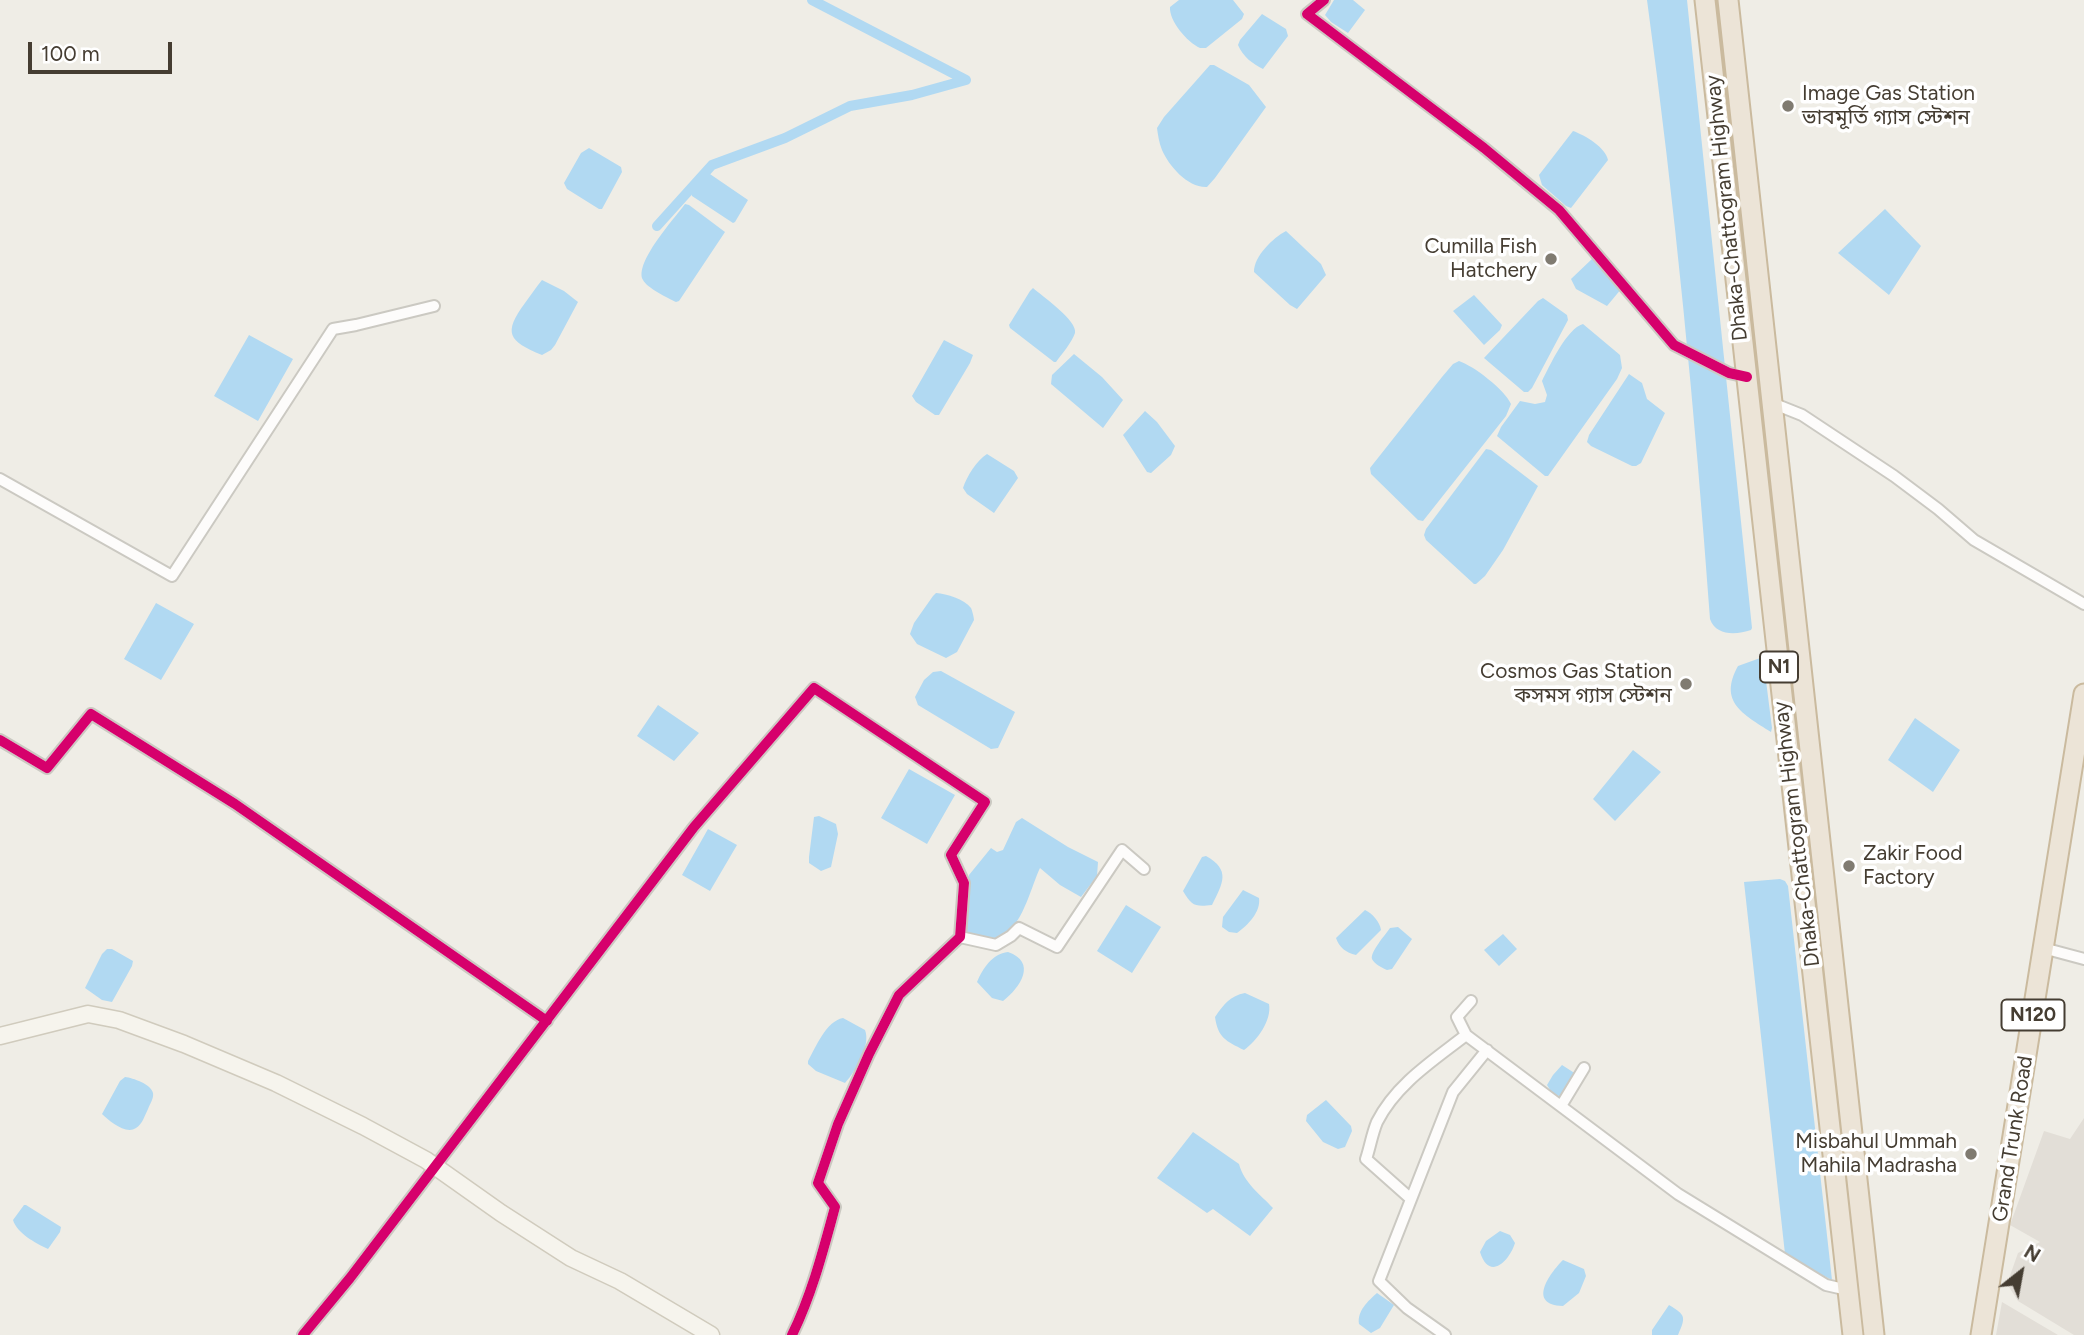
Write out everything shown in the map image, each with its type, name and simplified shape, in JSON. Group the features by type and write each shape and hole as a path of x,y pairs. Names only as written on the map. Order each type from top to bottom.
{"highway":[{"name":"Dhaka-Chattogram Highway","path":"1705,0 1734,274 1738,375 1775,628 1853,1335"},
{"name":"Dhaka-Chattogram Highway","path":"1728,0 1874,1335"},
{"name":"Grand Trunk Road","path":"1981,1335 2084,694"}],"main road":[{"path":"0,1035 88,1014 119,1020 184,1044 276,1083 363,1126 435,1167 571,1258 620,1281 711,1335"}],"street":[{"path":"1322,0 1307,14 1484,148 1559,210 1674,345 1738,375"},
{"path":"0,480 172,576 333,329 434,306"},
{"path":"1772,403 1802,415 1894,476 1974,540 2084,604"},
{"path":"303,1335 435,1167 694,827 814,688 985,802 951,855 964,883 960,937 899,995 838,1124 818,1183 835,1207 819,1267 792,1335"},
{"path":"0,740 47,768 91,714 235,804 547,1021"},
{"path":"960,937 996,945 1012,936 1019,928 1057,947 1122,850 1144,869"},
{"path":"2043,948 2084,959"},
{"path":"1471,1001 1457,1017 1466,1035 1678,1194 1826,1285 1848,1290"},
{"path":"1411,1199 1366,1159 1374,1131 1395,1094 1427,1063 1466,1035"},
{"path":"1445,1335 1407,1308 1379,1281 1453,1092 1487,1050"},
{"path":"1561,1106 1584,1068"}],"shaded area":[{"path":"2084,1118 2084,1335 2074,1335 2018,1301 2007,1284 2018,1253 2040,1242 2010,1225 2044,1131 2070,1139"},
{"path":"2002,1302 2058,1335 1996,1335"}],"water":[{"path":"1179,0 1233,0 1244,14 1242,19 1206,48 1200,48 1185,36 1172,18 1170,7"},
{"path":"1334,0 1353,0 1365,10 1348,33 1325,15"},
{"path":"1647,0 1687,0 1752,628 1739,633 1727,633 1717,629 1710,619 1683,309"},
{"path":"1262,14 1286,29 1288,36 1263,69 1249,60 1238,45"},
{"path":"1210,65 1249,85 1266,107 1207,187 1193,184 1174,169 1162,150 1157,128"},
{"path":"1573,131 1599,147 1608,160 1571,208 1542,185 1539,175"},
{"path":"589,148 621,167 622,172 602,209 567,189 564,183 581,153"},
{"path":"707,172 748,200 735,222 692,196 691,193"},
{"path":"685,204 725,232 676,302 649,286 643,280 642,272 649,252"},
{"path":"1885,209 1921,246 1889,295 1838,253"},
{"path":"1286,231 1321,264 1326,275 1297,309 1254,272 1257,260 1265,248"},
{"path":"1593,258 1622,288 1607,306 1576,289 1571,279"},
{"path":"542,280 578,302 555,345 542,355 516,340 512,329 518,313"},
{"path":"1033,288 1065,316 1074,328 1072,340 1056,362 1009,325"},
{"path":"1474,295 1502,325 1484,345 1453,311"},
{"path":"1543,298 1567,315 1568,320 1532,388 1524,392 1484,358"},
{"path":"1583,324 1620,355 1622,368 1548,476 1545,476 1497,436 1520,401 1535,404 1545,402 1547,395 1542,381 1565,340"},
{"path":"249,335 293,359 258,421 214,396"},
{"path":"944,340 973,355 939,415 935,415 912,396"},
{"path":"1074,354 1102,377 1123,400 1103,428 1051,384 1052,375"},
{"path":"1459,361 1488,379 1511,404 1506,416 1423,521 1418,520 1371,474 1370,468 1442,377"},
{"path":"1629,374 1642,383 1647,399 1665,413 1641,463 1636,466 1587,442"},
{"path":"1145,411 1175,446 1171,455 1151,473 1147,472 1123,435"},
{"path":"1486,449 1538,486 1503,550 1485,576 1474,584 1426,540 1424,535"},
{"path":"987,454 1014,471 1018,478 994,513 967,494 963,488 973,469"},
{"path":"936,593 964,602 971,608 974,617 957,652 946,658 917,644 910,634 914,623"},
{"path":"156,603 194,624 161,680 124,659"},
{"path":"1763,657 1771,732 1736,706 1731,689 1738,666"},
{"path":"941,671 1015,712 998,748 991,749 918,705 915,697 924,680 933,672"},
{"path":"658,705 699,733 674,761 637,736"},
{"path":"1915,718 1960,750 1933,792 1888,760"},
{"path":"1633,750 1661,772 1615,821 1593,799"},
{"path":"909,769 955,795 927,844 881,818"},
{"path":"819,816 836,824 838,834 831,867 821,871 809,863 814,817"},
{"path":"1022,818 1098,862 1097,876 1081,897 1060,885 1040,868 1023,911 1009,931 1001,937 991,939 964,931 969,875 991,848 997,852 1003,850 1016,822"},
{"path":"708,829 737,845 710,891 682,875"},
{"path":"1206,856 1219,866 1222,884 1212,905 1198,905 1192,903 1183,891 1202,857"},
{"path":"1780,879 1788,886 1832,1280 1785,1254 1744,882"},
{"path":"1243,890 1259,898 1258,908 1253,918 1241,930 1237,933 1229,932 1222,927 1223,917"},
{"path":"1126,905 1161,927 1132,973 1097,951"},
{"path":"1365,910 1375,918 1381,930 1356,955 1343,949 1336,938"},
{"path":"1398,927 1412,939 1392,969 1387,970 1375,963 1372,956 1390,928"},
{"path":"1503,934 1517,949 1499,966 1484,950"},
{"path":"107,949 133,961 112,1002 102,1000 85,988"},
{"path":"1008,952 1017,956 1024,968 1020,982 1003,1001 992,998 977,982 989,962"},
{"path":"1245,993 1269,1004 1269,1010 1262,1030 1244,1050 1224,1038 1218,1030 1215,1017 1228,1001"},
{"path":"843,1018 865,1030 866,1036 861,1058 845,1083 816,1071 808,1064 822,1035 831,1024"},
{"path":"1562,1065 1576,1074 1561,1097 1552,1093 1547,1085"},
{"path":"125,1077 145,1084 153,1093 142,1122 132,1130 118,1126 102,1114 120,1081"},
{"path":"1326,1100 1351,1126 1352,1131 1345,1147 1338,1149 1323,1142 1306,1121 1307,1115"},
{"path":"1193,1132 1239,1164 1249,1183 1273,1208 1250,1236 1213,1209 1207,1213 1157,1178"},
{"path":"24,1205 61,1227 48,1249 27,1237 15,1225 13,1220"},
{"path":"1500,1231 1510,1235 1515,1243 1504,1262 1499,1266 1488,1266 1480,1252 1486,1241"},
{"path":"1563,1260 1584,1269 1586,1276 1579,1293 1563,1306 1552,1304 1543,1295 1547,1280"},
{"path":"1377,1293 1394,1305 1380,1328 1371,1333 1359,1324 1359,1319 1364,1307"},
{"path":"1669,1305 1683,1317 1678,1335 1652,1335 1652,1330"}],"waterway":[{"path":"657,226 712,165 785,138 850,106 912,95 966,80 812,0"}],"cycle path":[{"path":"1324,0 1307,14 1484,148 1559,210 1674,345 1729,373 1747,377"},
{"path":"303,1335 350,1278 694,827 814,688 985,802 951,855 964,883 960,937 899,995 838,1124 818,1183 835,1207 811,1288 792,1335"},
{"path":"0,740 47,768 91,714 235,804 547,1021"}],"place":[{"name":"Image Gas Station ভাবমূর্তি গ্যাস স্টেশন","path":"1788,106"},
{"name":"Cumilla Fish Hatchery","path":"1551,259"},
{"name":"Cosmos Gas Station কসমস গ্যাস স্টেশন","path":"1686,684"},
{"name":"Zakir Food Factory","path":"1849,866"},
{"name":"Misbahul Ummah Mahila Madrasha","path":"1971,1154"}]}
